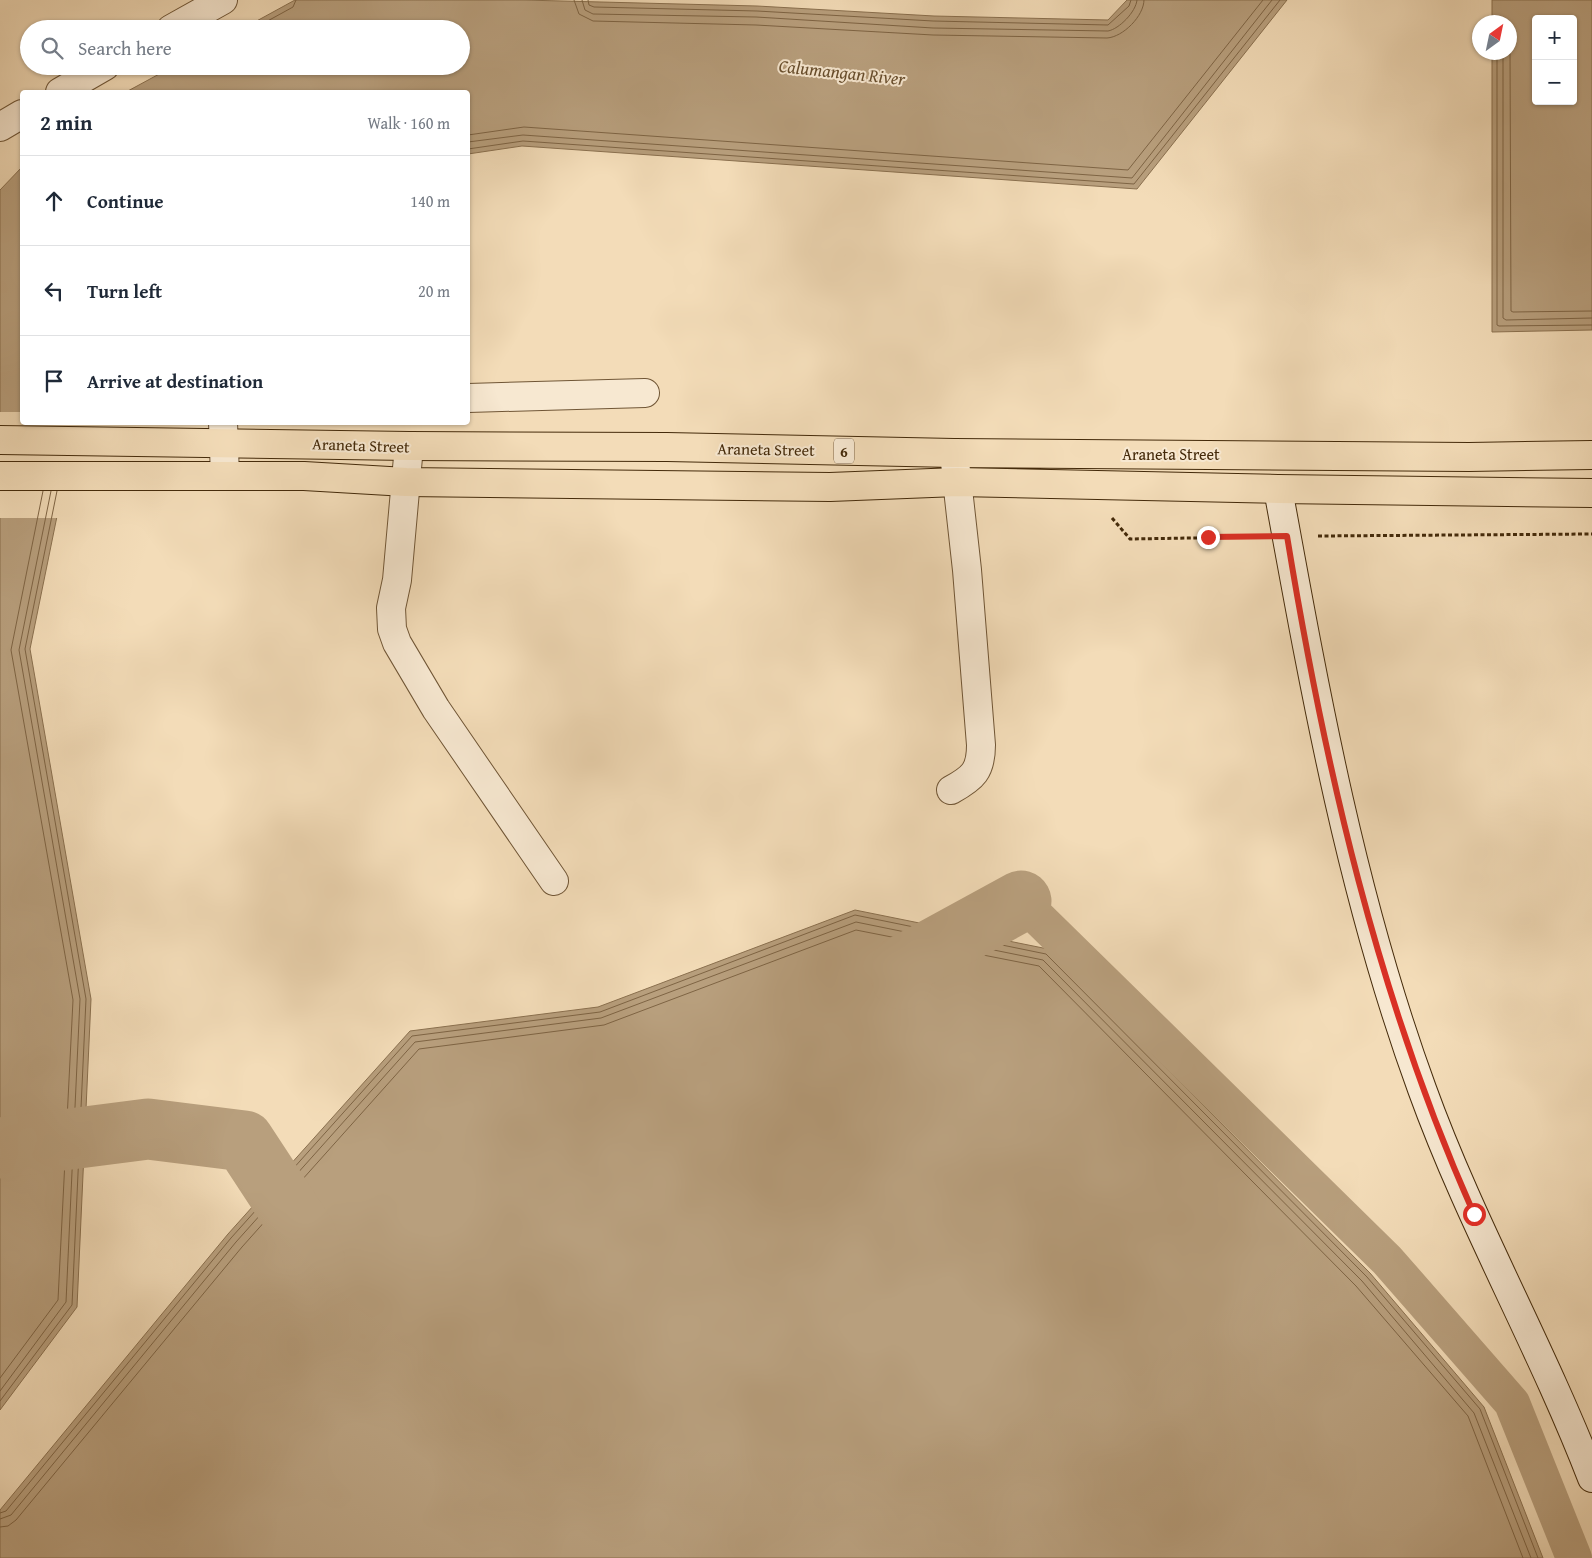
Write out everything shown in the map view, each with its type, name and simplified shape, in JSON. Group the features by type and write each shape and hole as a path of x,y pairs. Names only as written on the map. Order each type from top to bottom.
{"highway":[{"name":"Araneta Street","path":"0,440 96,440 223,432 408,446 668,447 954,453 1459,457 1592,455"},
{"path":"0,476 304,476 406,482 830,487 957,482 1592,493"}],"street":[{"path":"187,20 222,0"},
{"path":"63,90 89,75"},
{"path":"0,128 20,115"},
{"path":"470,398 645,393"},
{"path":"223,432 225,476"},
{"path":"408,446 397,580 391,608 392,629 397,643 436,709 554,881"},
{"path":"951,790 965,782 981,762 967,570 954,453"},
{"path":"1278,489 1302,627 1346,827 1365,911 1392,1003 1423,1092 1466,1197 1592,1478"}],"path":[{"path":"1106,510 1130,539 1592,534"}],"water":[{"name":"Calumangan River","path":"295,0 523,0 757,6 934,16 1108,20 1127,0 1287,0 1137,189 522,146 470,154 470,90 130,90 157,75 470,75 470,20 258,20"},
{"path":"1492,0 1592,0 1592,330 1492,332 1492,60 1517,60 1517,15 1492,15"},
{"path":"20,169 20,425 76,425 30,649 91,999 77,1307 0,1410 0,190"},
{"path":"855,910 1048,949 1370,1273 1484,1407 1543,1558 0,1558 0,1510 228,1234 410,1031 598,1007"}],"pier":[{"path":"0,412 20,412 20,425 77,425 59,518 0,518"}],"waterway":[{"path":"1021,901 1387,1260 1512,1403 1574,1558"},
{"path":"902,979 902,966 1021,901"},
{"path":"0,1148 148,1129 244,1141 305,1234 314,1258"}],"route":[{"path":"1208,537 1287,536 1302,627 1365,911 1392,1003 1423,1092 1474,1214"}]}
